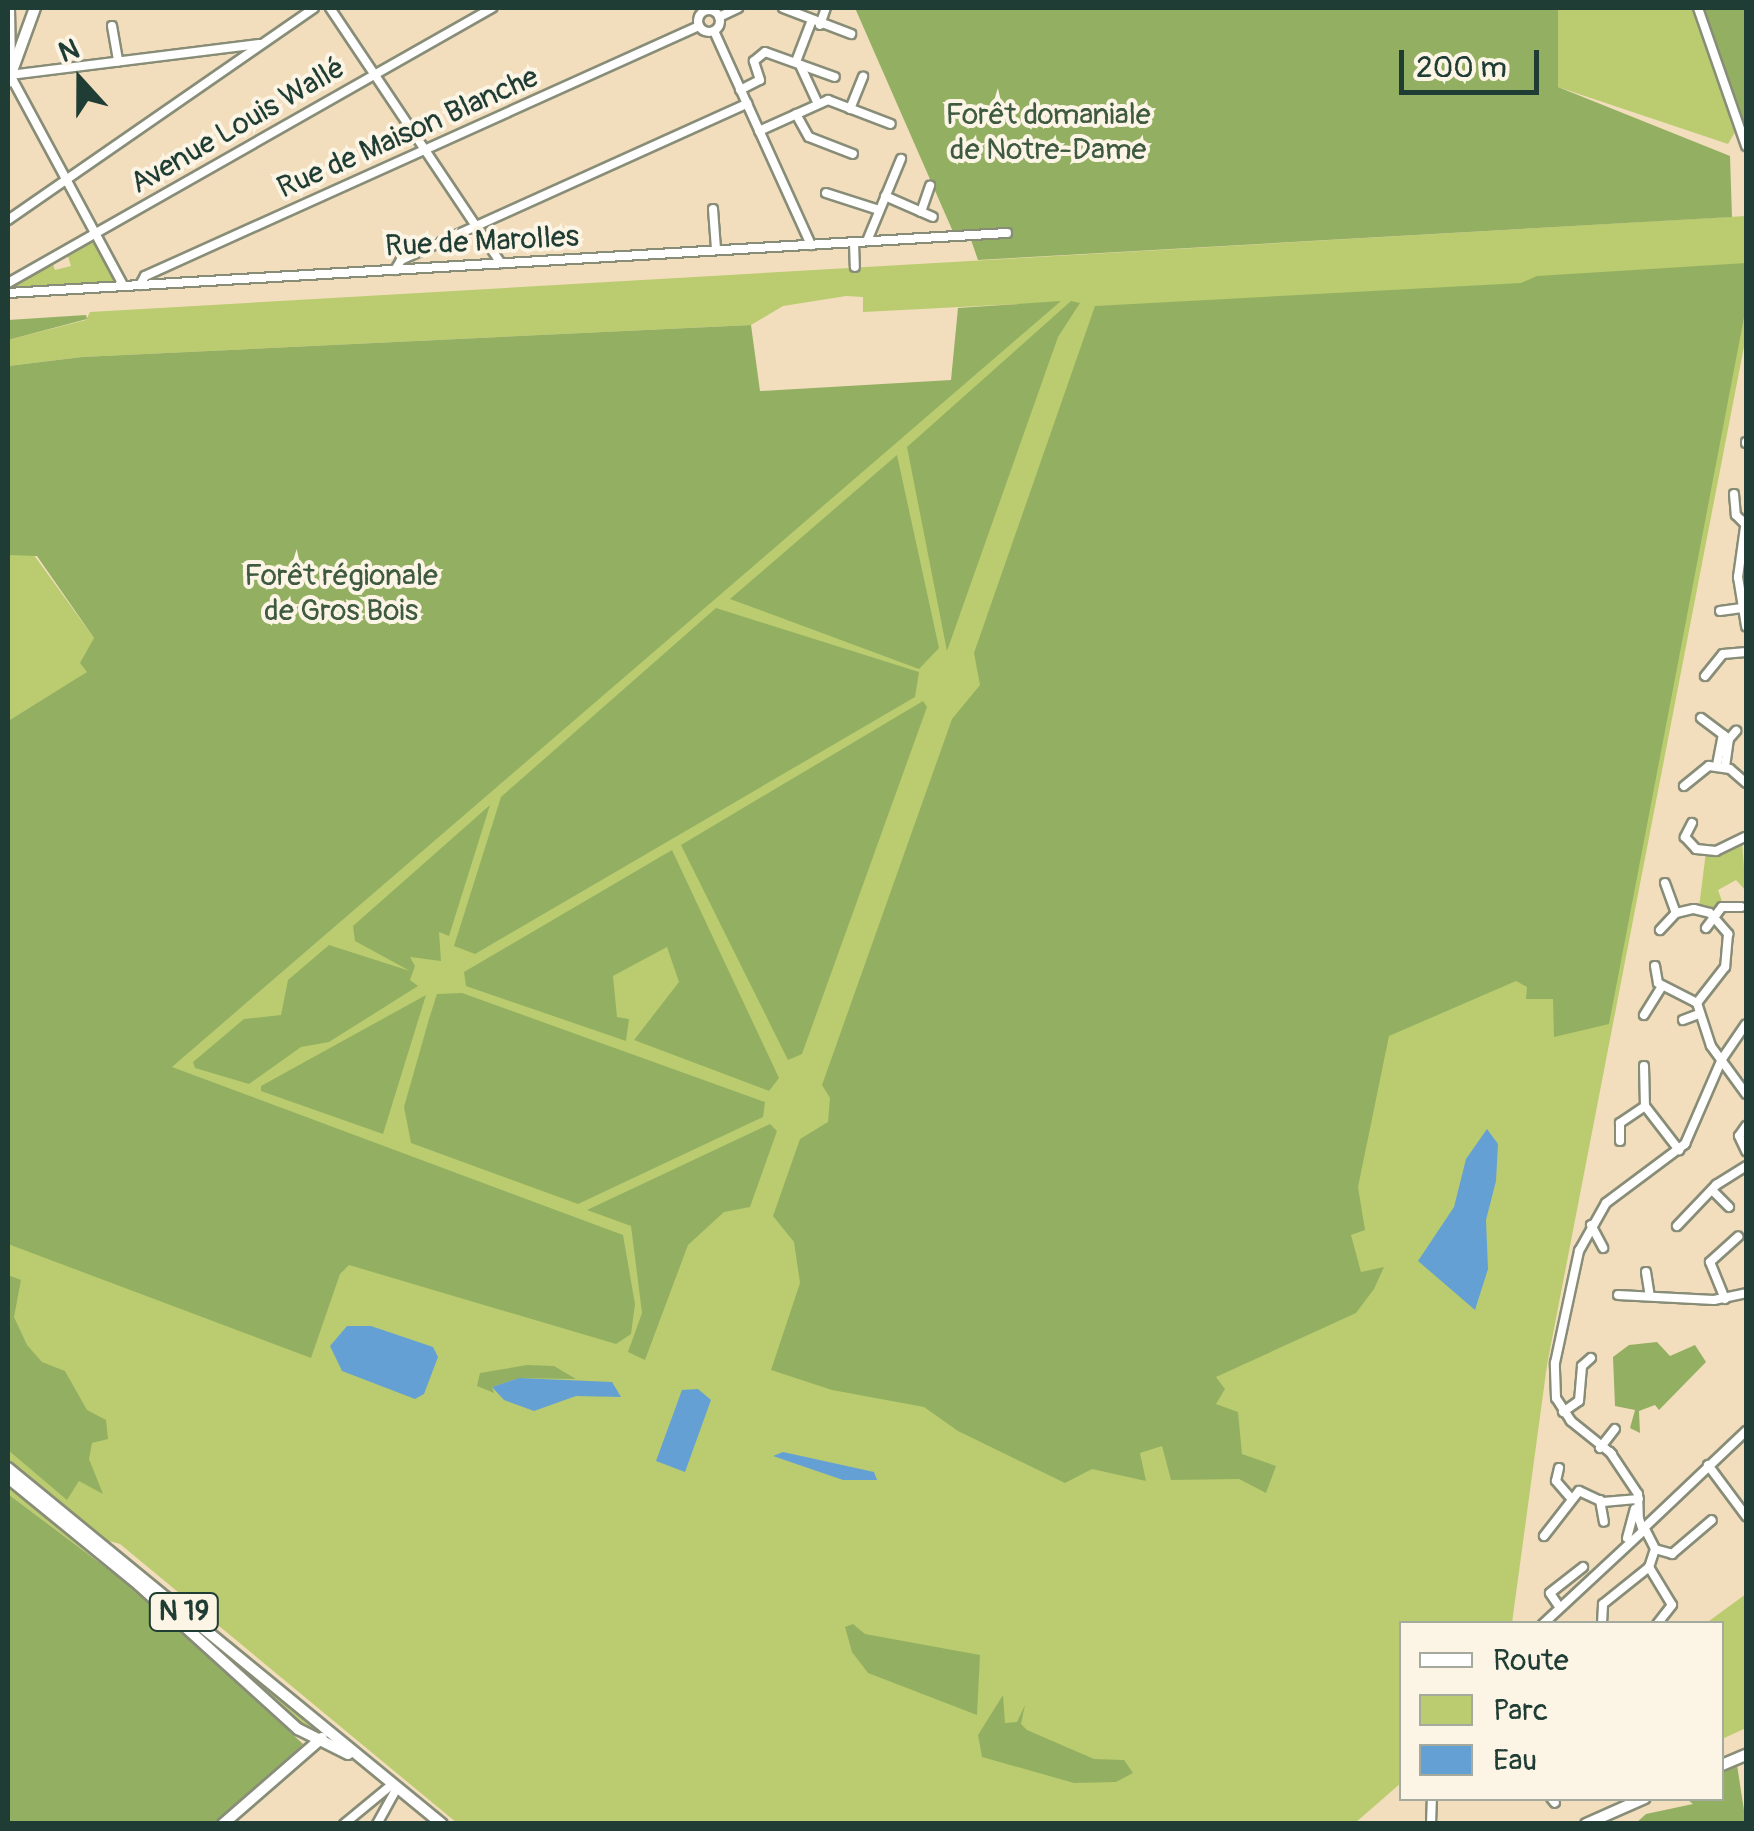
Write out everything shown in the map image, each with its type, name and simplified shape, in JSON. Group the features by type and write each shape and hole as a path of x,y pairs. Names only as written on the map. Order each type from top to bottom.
{"main road":[{"path":"9,79 17,42 35,8"},
{"name":"N 19","path":"8,1468 328,1741 438,1824"},
{"name":"N 19","path":"8,1478 298,1729 328,1741 438,1824"},
{"path":"298,1729 306,1742 306,1761"},
{"path":"226,1824 328,1741"},
{"path":"1586,1824 1637,1801"}],"street":[{"path":"10,8 17,42"},
{"path":"8,220 314,8"},
{"path":"330,8 501,263"},
{"name":"Avenue Louis Wallé","path":"8,283 492,8"},
{"path":"738,8 720,17 714,31 811,246"},
{"path":"783,8 851,34"},
{"path":"818,104 798,62 826,8"},
{"path":"1698,8 1746,146"},
{"path":"714,31 699,26 703,9 720,17"},
{"path":"112,26 118,61"},
{"name":"Rue de Maison Blanche","path":"140,284 145,276 699,26"},
{"path":"122,285 68,178 9,79 118,61 260,45"},
{"path":"740,90 760,80 758,56 774,51 835,78"},
{"path":"810,88 818,72"},
{"path":"850,108 864,77"},
{"path":"395,270 396,263 746,104"},
{"path":"759,132 818,104 850,108 891,124"},
{"path":"796,114 809,137 853,154"},
{"path":"867,241 900,159"},
{"path":"921,212 930,186"},
{"path":"826,193 880,210"},
{"path":"885,196 933,217"},
{"path":"712,209 716,250"},
{"name":"Rue de Marolles","path":"8,293 1007,233"},
{"path":"854,243 855,267"},
{"path":"1734,494 1736,515 1746,522 1738,563 1746,626"},
{"path":"1726,563 1738,563"},
{"path":"1720,611 1742,608"},
{"path":"1705,676 1723,654 1746,652"},
{"path":"1701,718 1729,735 1721,766"},
{"path":"1684,786 1702,769 1721,766 1746,782"},
{"path":"1692,822 1684,837 1696,849 1716,851 1746,837"},
{"path":"1665,883 1676,913"},
{"path":"1706,928 1722,907 1741,907"},
{"path":"1660,930 1676,913 1694,909 1714,917 1728,934 1728,956 1697,1002 1720,1062 1746,1094"},
{"path":"1655,966 1662,986 1697,1002"},
{"path":"1644,1014 1662,986"},
{"path":"1683,1020 1699,1014"},
{"path":"1712,1520 1672,1554 1655,1550 1641,1526 1635,1488 1612,1454 1563,1412 1554,1383 1569,1291 1590,1224 1626,1185 1679,1150 1720,1062 1746,1024"},
{"path":"1644,1066 1645,1106 1679,1150"},
{"path":"1620,1141 1620,1123 1645,1106"},
{"path":"1746,1126 1739,1136 1746,1151"},
{"path":"1676,1226 1712,1190 1746,1166"},
{"path":"1712,1190 1728,1207"},
{"path":"1590,1224 1603,1248"},
{"path":"1724,1299 1710,1262 1738,1236"},
{"path":"1646,1272 1650,1296"},
{"path":"1569,1291 1582,1293"},
{"path":"1618,1295 1724,1299 1746,1293"},
{"path":"1563,1412 1580,1401 1582,1366 1591,1358"},
{"path":"1602,1446 1615,1428"},
{"path":"1545,1621 1746,1431"},
{"path":"1708,1465 1746,1516"},
{"path":"1560,1468 1556,1481 1569,1496"},
{"path":"1544,1536 1569,1496 1584,1491 1600,1500 1637,1499"},
{"path":"1600,1500 1604,1522"},
{"path":"1602,1621 1602,1604 1649,1567 1655,1550"},
{"path":"1558,1605 1550,1593 1582,1567"},
{"path":"1649,1567 1672,1600 1658,1621"},
{"path":"344,1824 392,1789"},
{"path":"377,1824 392,1789"}],"green space":[{"name":"Forêt domaniale de Notre-Dame","path":"855,8 1558,8 1558,87 1730,156 1732,217 978,260 970,237 954,234"},
{"path":"1558,8 1696,8 1738,127 1728,144 1558,87"},
{"path":"1697,8 1746,8 1746,134"},
{"path":"1746,216 1746,336 1547,1365 1512,1621 1399,1621 1399,1785 1355,1823 457,1823 120,1544 98,1538 8,1463 8,1208 1059,302 863,312 863,297 846,296 783,306 751,325 82,357 8,366 8,340 86,320 90,312"},
{"path":"94,238 115,283 9,289 52,261 55,270 71,266 67,253"},
{"path":"1746,263 1746,307 1609,1024 1554,1037 1553,999 1526,999 1527,987 1516,981 1389,1036 1358,1187 1365,1230 1351,1235 1361,1272 1384,1267 1374,1289 1356,1313 1216,1377 1225,1389 1216,1404 1238,1412 1242,1454 1276,1466 1266,1493 1239,1479 1171,1480 1162,1446 1140,1453 1146,1481 1092,1469 1065,1483 958,1431 924,1407 832,1390 771,1370 800,1283 794,1242 773,1216 800,1139 828,1122 830,1098 822,1085 952,719 980,685 974,653 1095,306 1521,283 1537,276"},
{"name":"Forêt régionale de Gros Bois","path":"1061,301 172,1067 623,1235 635,1304 631,1334 616,1344 349,1265 340,1274 311,1358 8,1244 8,721 87,672 80,663 94,638 37,556 8,555 8,366 82,357 751,325 760,391 951,380 958,308"},
{"path":"1071,301 1080,303 1058,337 947,651 907,447"},
{"path":"86,315 87,319 8,340 8,320"},
{"path":"897,455 939,648 919,669 730,599"},
{"path":"31,551 94,638 88,672 8,721 8,555"},
{"path":"716,608 919,672 915,697 475,954 454,946 501,797"},
{"path":"923,701 927,707 802,1054 788,1060 681,845"},
{"path":"490,805 449,936 439,932 441,961 410,957 415,966 410,980 418,986 329,1042 301,1047 249,1084 195,1068 193,1062 244,1019 281,1015 288,980 329,945 410,971 355,941 353,926"},
{"path":"1742,843 1746,891 1736,880 1718,890 1723,904 1714,912 1699,907 1706,852"},
{"path":"672,850 779,1078 769,1091 634,1040 679,982 667,947 613,976 617,1017 629,1019 626,1041 466,986 464,972"},
{"path":"462,993 765,1102 763,1117 578,1204 411,1143 404,1107 437,994"},
{"path":"426,995 383,1134 261,1091 261,1086"},
{"path":"770,1124 777,1131 750,1207 724,1212 688,1245 645,1360 628,1352 642,1313 631,1226 587,1210"},
{"path":"8,1275 21,1280 14,1317 27,1345 42,1362 65,1371 87,1410 106,1420 108,1439 92,1443 89,1459 103,1494 79,1481 67,1500 8,1450"},
{"path":"1657,1342 1670,1356 1695,1345 1706,1362 1659,1410 1655,1405 1639,1411 1640,1433 1630,1428 1635,1410 1615,1406 1613,1357 1629,1345"},
{"path":"527,1365 554,1366 576,1379 519,1378 492,1387 494,1393 477,1386 480,1373"},
{"path":"8,1485 81,1545 99,1562 8,1494"},
{"path":"8,1494 140,1593 303,1744 220,1823 8,1823"},
{"path":"138,1576 322,1728 320,1733 306,1730 218,1657"},
{"path":"1746,1594 1746,1728 1724,1738 1724,1621 1709,1621"},
{"path":"853,1624 865,1634 980,1655 977,1715 868,1673 852,1652 845,1627"},
{"path":"1003,1695 1005,1723 1017,1722 1025,1705 1021,1724 1027,1730 1094,1759 1124,1760 1133,1773 1116,1782 1074,1783 982,1757 978,1735"},
{"path":"1737,1765 1746,1823 1635,1824 1646,1814 1693,1804 1689,1801 1724,1801 1724,1770"}],"water":[{"path":"1487,1129 1498,1144 1496,1181 1486,1220 1488,1269 1475,1310 1418,1261 1454,1207 1466,1159"},
{"path":"347,1326 371,1326 433,1347 438,1357 424,1394 415,1399 342,1371 330,1346"},
{"path":"519,1378 612,1382 621,1397 576,1396 534,1411 504,1400 492,1387"},
{"path":"698,1389 711,1400 685,1472 656,1461 682,1390"},
{"path":"783,1452 874,1472 877,1480 843,1480 773,1456"}]}
